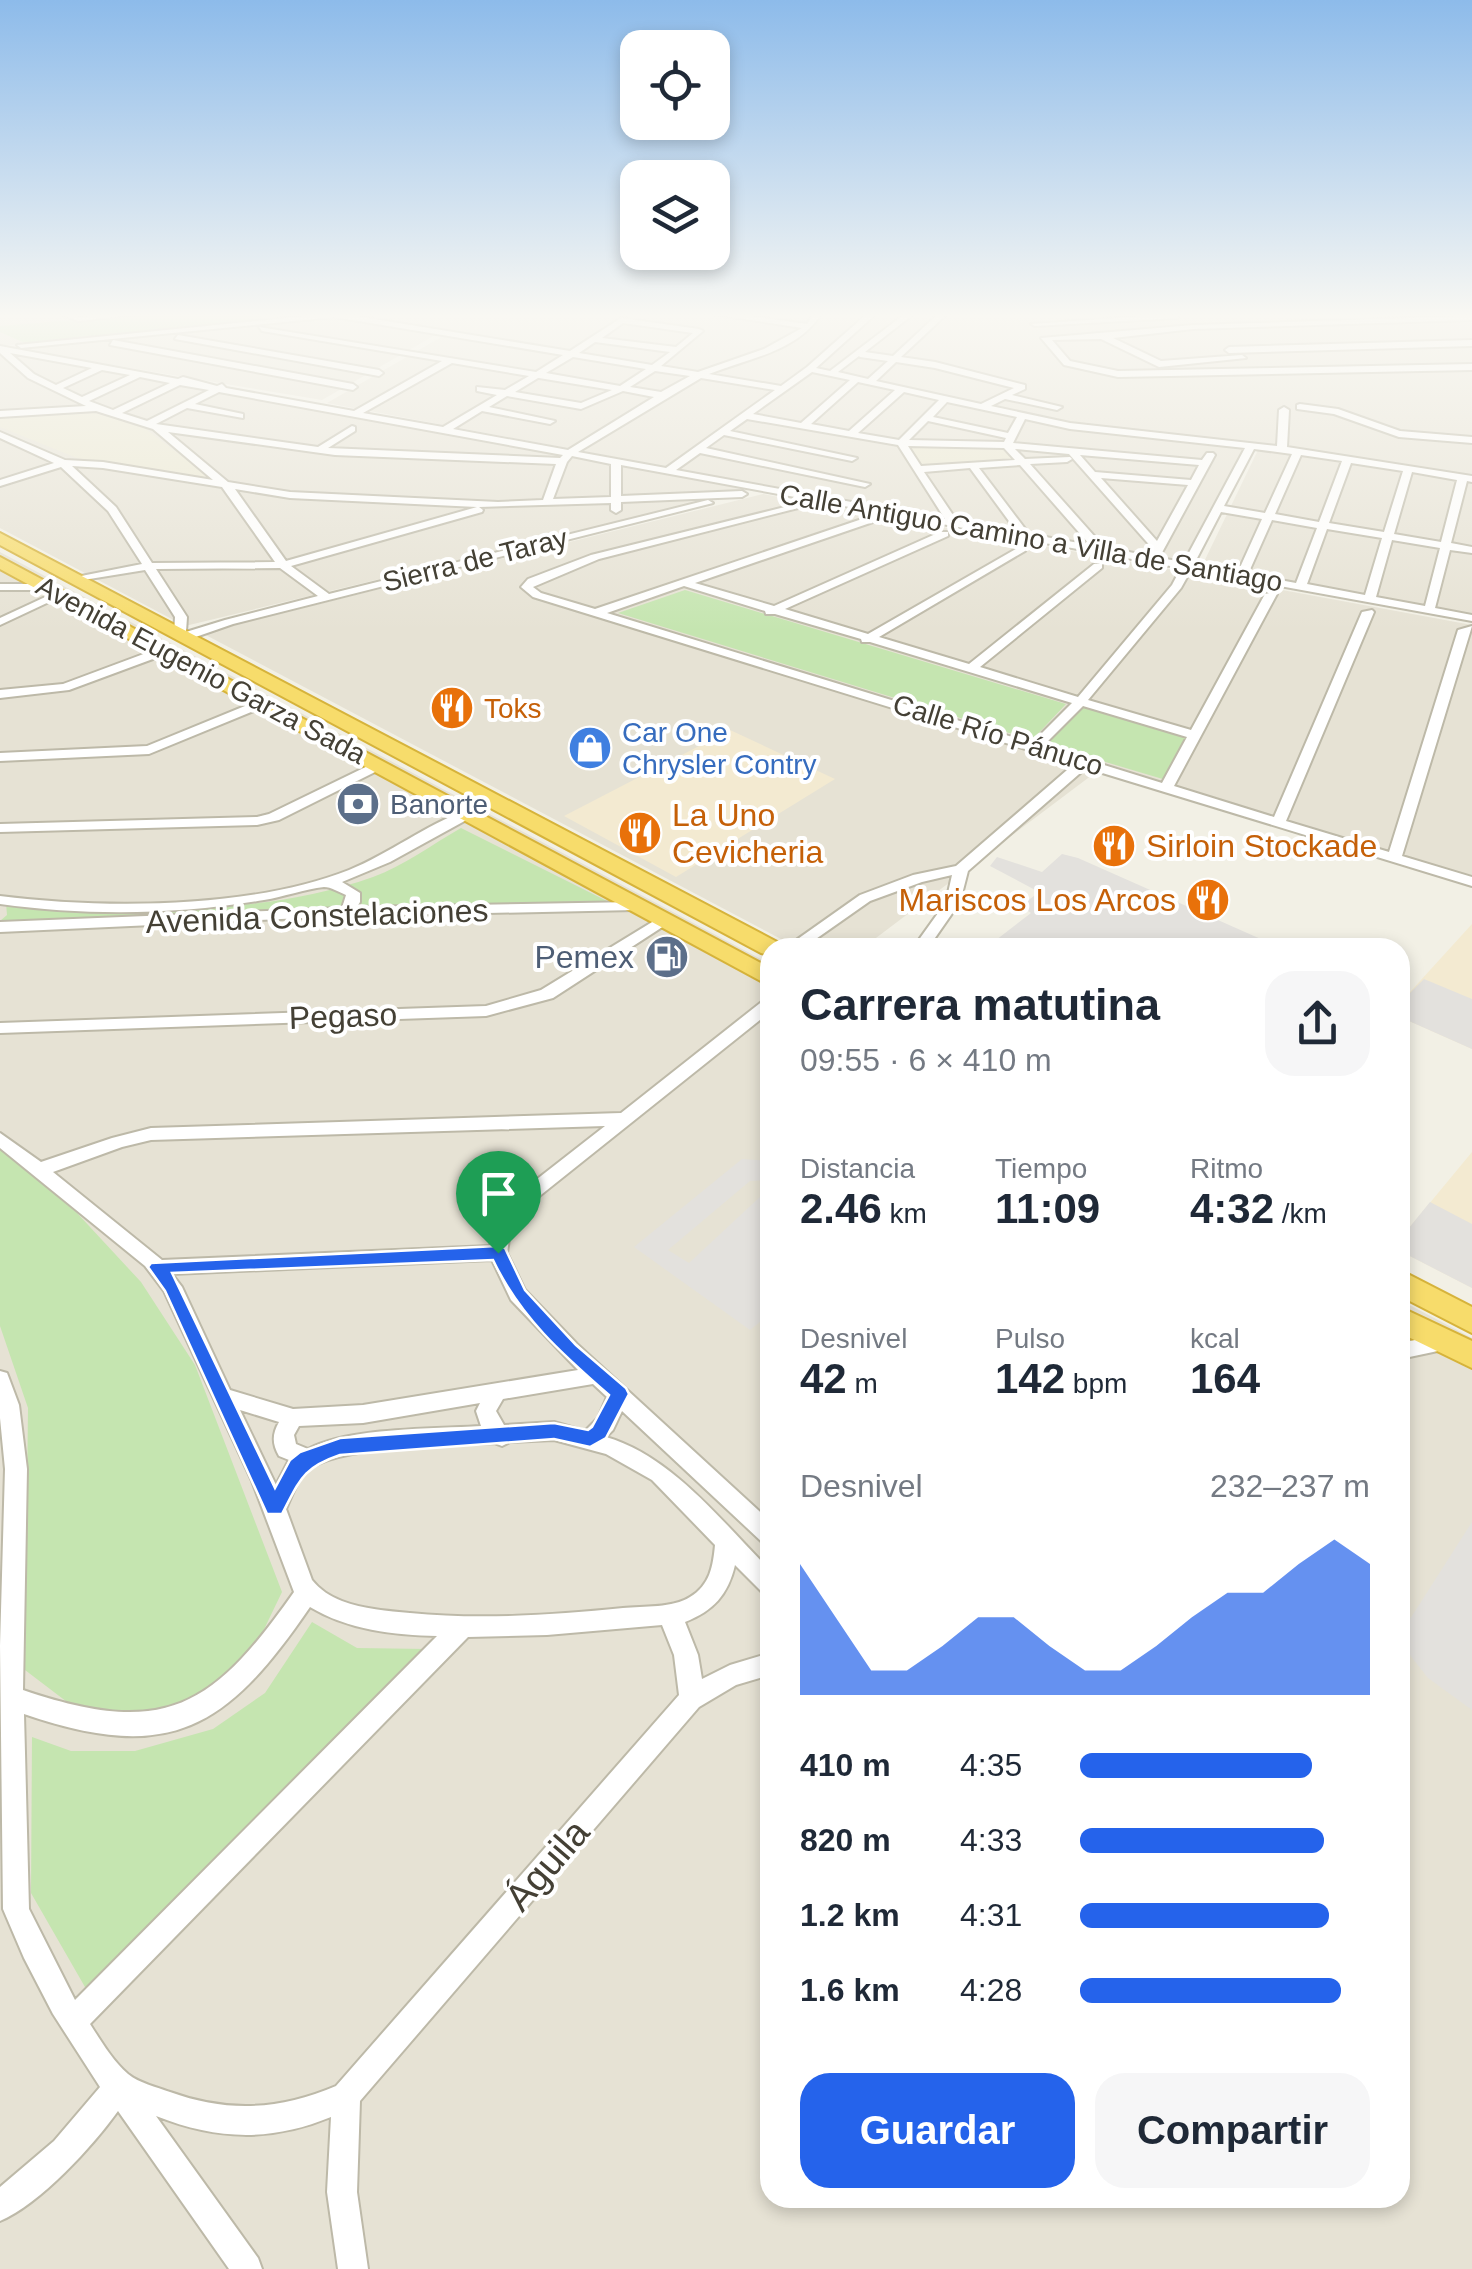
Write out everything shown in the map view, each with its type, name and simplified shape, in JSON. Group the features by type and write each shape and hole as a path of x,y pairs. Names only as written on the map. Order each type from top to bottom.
{"highway":[{"name":"Avenida Eugenio Garza Sada","path":"0,538 60,587"},
{"name":"Avenida Eugenio Garza Sada","path":"0,562 177,641 760,943"},
{"name":"Avenida Eugenio Garza Sada","path":"177,641 262,703 760,973"},
{"path":"1410,1290 1465,1337"},
{"path":"1410,1322 1465,1337"}],"street":[{"path":"128,419 152,426 319,450 566,457 628,419"},
{"path":"152,426 164,419"},
{"name":"Calle Antiguo Camino a Villa de Santiago","path":"394,419 566,457 668,470 952,524 1023,543 1152,560 1300,588 1369,606 1472,618"},
{"path":"446,429 462,419"},
{"path":"539,419 550,421"},
{"path":"668,470 744,419"},
{"path":"764,419 901,443 1008,440"},
{"path":"802,426 810,419"},
{"path":"845,434 864,419"},
{"path":"901,443 925,419"},
{"path":"929,419 1075,454 1205,463"},
{"path":"1008,440 1020,419"},
{"path":"1038,419 1088,428 1282,448 1468,478 1429,610"},
{"path":"1282,448 1284,419"},
{"path":"1355,419 1400,434 1472,440"},
{"path":"152,426 229,488 283,565 326,597"},
{"path":"319,450 352,429"},
{"path":"726,433 852,458"},
{"path":"845,434 852,458 880,511"},
{"path":"0,435 63,463 112,509 182,617 177,641"},
{"path":"1008,440 1101,551"},
{"path":"1152,560 1217,441"},
{"path":"901,443 952,524"},
{"path":"1036,746 1080,703 1177,586 1251,445"},
{"path":"701,450 865,484"},
{"path":"1241,577 1298,452"},
{"path":"918,469 1024,462 1075,454"},
{"path":"1075,454 1157,548"},
{"path":"548,500 566,457"},
{"path":"1300,588 1348,461"},
{"path":"616,462 618,526"},
{"path":"0,482 63,463 229,488 498,505 742,494"},
{"path":"866,640 1023,543 972,465"},
{"path":"1278,824 1369,606 1408,470"},
{"path":"1090,474 1195,482"},
{"path":"1150,480 1179,507"},
{"name":"Sierra de Taray","path":"0,694 64,687 177,641 326,597 767,490"},
{"path":"0,587 60,587 148,566 283,565 498,505"},
{"name":"Calle Río Pánuco","path":"797,506 595,558 532,581 526,587 536,595 1472,882"},
{"path":"1217,508 1472,550"},
{"path":"598,612 869,520"},
{"path":"770,612 944,534"},
{"path":"969,670 1098,566"},
{"path":"681,582 770,612 1196,736"},
{"path":"0,622 60,587"},
{"path":"1166,788 1272,594"},
{"path":"1394,859 1464,630 1472,629"},
{"path":"0,757 149,750 262,703"},
{"path":"806,938 864,898 960,868 1086,762"},
{"path":"0,828 257,821 378,766"},
{"name":"Avenida Constelaciones","path":"0,900 114,907 249,898 330,882 395,854 465,815"},
{"path":"927,938 953,902 960,868"},
{"path":"330,882 353,893 353,902 346,912"},
{"name":"Avenida Constelaciones","path":"0,927 346,912 634,906"},
{"name":"Pegaso","path":"0,1028 510,1007 547,994 662,921"},
{"path":"760,1012 515,1206 501,1232 498,1253 518,1295 760,1526"},
{"path":"39,1170 151,1134 623,1119"},
{"path":"0,1138 157,1267 172,1287 274,1508 307,1593 325,1606 362,1618 461,1628 668,1614 698,1606 720,1586 727,1539"},
{"path":"157,1267 498,1253"},
{"path":"1410,1350 1465,1337"},
{"path":"224,1396 292,1418 390,1411 598,1375"},
{"path":"0,1380 16,1469 8,1534 7,1645 12,1698 6,1887 24,1935 73,2022 248,2269"},
{"path":"496,1392 486,1411 492,1427 502,1436"},
{"path":"590,1439 606,1424 620,1394"},
{"path":"292,1418 286,1426 286,1450 307,1458"},
{"path":"274,1508 286,1482 307,1458 359,1443 554,1431 590,1439 660,1474 760,1574"},
{"path":"12,1698 64,1718 102,1727 130,1728 168,1722 203,1708 254,1667 307,1593"},
{"path":"668,1614 683,1639 689,1659 691,1699"},
{"path":"73,2022 461,1628"},
{"name":"Águila","path":"346,2096 691,1699 730,1676 760,1667"},
{"path":"118,2086 188,2114 237,2124 269,2123 304,2115 346,2096 342,2192 353,2269"},
{"path":"0,2206 63,2158 96,2120 118,2086"}],"shaded area":[{"path":"0,419 363,419 749,490 185,626 0,528"},
{"path":"0,419 116,419 143,427 213,480 77,458 0,427"},
{"path":"411,419 1472,419 1472,476 1246,442 1183,564"},
{"path":"908,447 1005,447 1017,459 921,466"},
{"path":"1258,450 1472,483 1472,615 1201,568"},
{"path":"763,494 1472,625 1472,878 1096,772 876,938 779,938 202,633"},
{"path":"0,552 760,959 760,2208 1410,2208 1410,1305 1472,1338 1472,2269 0,2269"},
{"path":"730,730 835,779 676,877 564,816"},
{"path":"1062,854 1078,858 1259,938 999,938 1031,913 1021,906 1039,892 990,866 997,857 1042,872"},
{"path":"1472,924 1472,1049 1410,1021 1410,992"},
{"path":"1424,979 1472,999 1472,1049 1410,1021 1410,993"},
{"path":"1472,1152 1472,1288 1410,1256 1410,1227"},
{"path":"742,1159 760,1160 760,1180 750,1181 668,1250 689,1263 760,1197 760,1322 750,1330 634,1247"},
{"path":"1430,1202 1472,1224 1472,1288 1410,1256 1410,1227"},
{"path":"1472,1522 1472,1710 1428,1678 1410,1655 1410,1619"}],"green space":[{"path":"685,590 1066,704 1032,740 618,613"},
{"path":"1081,706 1193,737 1166,780 1045,744"},
{"path":"461,828 611,903 450,911 0,921 7,915 6,903 191,908 283,900 373,877"},
{"path":"0,1148 77,1213 141,1282 195,1365 282,1592 256,1646 199,1699 122,1721 71,1705 25,1670 28,1408 0,1326"},
{"path":"312,1622 357,1648 428,1649 89,1994 31,1893 32,1737 71,1751 135,1751 213,1729 265,1693"}],"place":[{"name":"Toks","path":"452,708"},
{"name":"Car One Chrysler Contry","path":"590,748"},
{"name":"Banorte","path":"358,804"},
{"name":"La Uno Cevicheria","path":"640,833"},
{"name":"Sirloin Stockade","path":"1114,846"},
{"name":"Mariscos Los Arcos","path":"1208,900"},
{"name":"Pemex","path":"667,957"}],"route":[{"path":"498,1253 518,1295 570,1350 620,1394 599,1432 590,1439 554,1431 340,1446 307,1458 297,1466 274,1508 172,1287 157,1267 384,1258 498,1253"}]}
